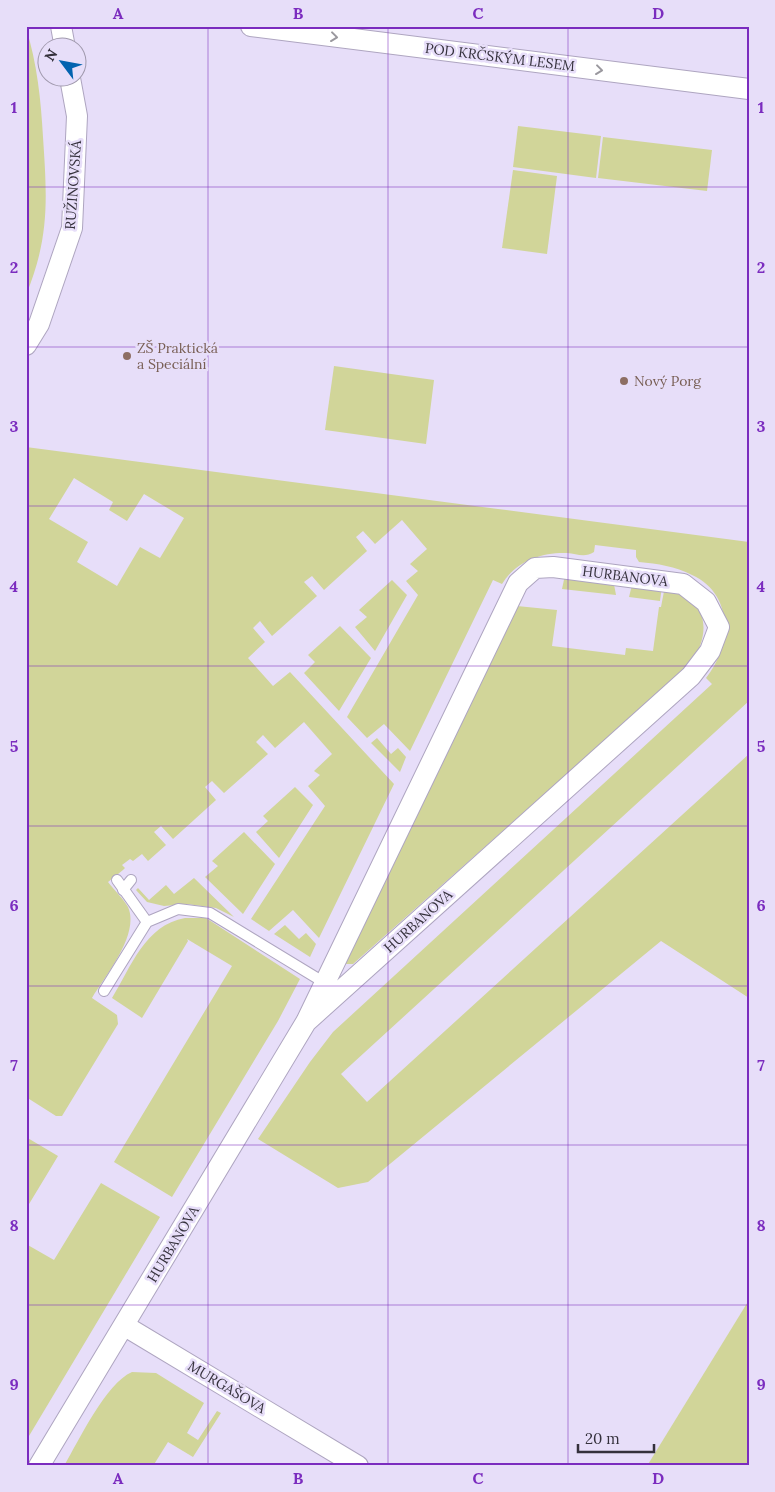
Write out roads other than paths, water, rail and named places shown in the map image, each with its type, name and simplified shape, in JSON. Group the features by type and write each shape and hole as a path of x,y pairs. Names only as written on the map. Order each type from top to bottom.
{"street":[{"name":"POD KRČSKÝM LESEM","path":"251,26 749,89"},
{"name":"RUŽINOVSKÁ","path":"26,345 39,324 72,228 77,116 72,88"},
{"name":"HURBANOVA","path":"39,1466 125,1326 306,1022 518,583 535,568 552,567 683,584 706,602 719,627 710,651 691,676 306,1022"},
{"name":"MURGAŠOVA","path":"125,1326 329,1457 358,1466"}],"lane":[{"path":"117,880 147,922"},
{"path":"124,890 131,880"},
{"path":"104,991 147,922 178,909 210,913 325,983"}],"place":[{"name":"ZŠ Praktická a Speciální","path":"127,356"},
{"name":"Nový Porg","path":"624,381"}]}
